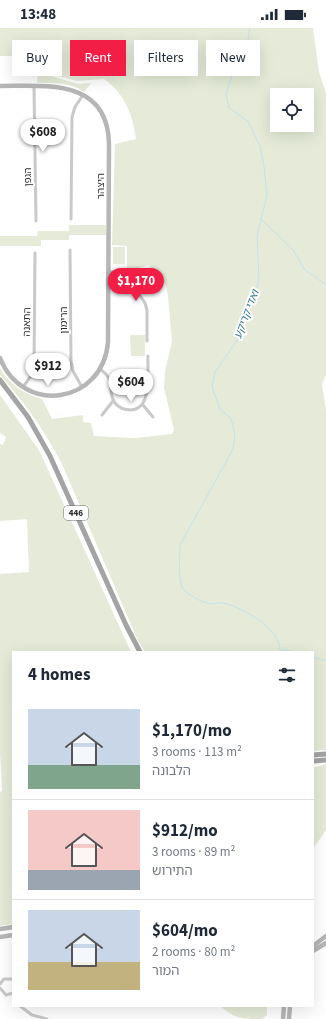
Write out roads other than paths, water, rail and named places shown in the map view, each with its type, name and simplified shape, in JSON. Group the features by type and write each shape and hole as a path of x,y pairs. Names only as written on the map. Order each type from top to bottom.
{"main road":[{"name":"446","path":"0,380 28,417 50,456 140,651"},
{"name":"446","path":"0,386 25,419 47,458 136,651"},
{"path":"314,755 326,754"},
{"path":"315,762 326,760"}],"street":[{"name":"היצהר","path":"0,86 67,88 83,95 101,113 109,136 107,349 101,370"},
{"name":"הגפן","path":"34,86 36,220"},
{"path":"71,219 72,117 75,107 83,95"},
{"name":"הרימון","path":"70,250 71,361 73,371 82,387"},
{"name":"התאנה","path":"23,387 31,376 34,367 35,253"},
{"path":"108,272 119,272 128,276 145,303 147,310 147,341"},
{"path":"0,358 6,372 23,387 31,392 51,396 65,394 82,387 101,370 110,378 113,401 120,407 134,410 143,404 147,395 148,356"},
{"path":"102,415 113,401"},
{"path":"143,404 153,417"},
{"path":"0,929 12,927"},
{"path":"0,937 12,935"},
{"path":"314,945 326,936"},
{"path":"314,950 326,943"},
{"path":"0,984 4,979 12,979"},
{"path":"0,989 6,995 12,994"},
{"path":"21,1007 32,1015 47,1019"},
{"path":"283,1019 284,1007"},
{"path":"289,1019 290,1007"}],"waterway":[{"name":"ואדי קריקע","path":"250,28 247,45 232,76 226,94 229,108 248,121 260,146 264,167 267,195 257,236 259,280 251,307 238,339 215,372 212,387 220,409 231,419 235,434 233,449 180,545 180,572 182,587 191,596 211,604 222,603 231,605 250,614 268,628 275,636 279,644 280,651"},
{"path":"261,219 293,250 305,270 326,285"},
{"path":"282,649 289,651"},
{"path":"314,657 326,661"}]}
